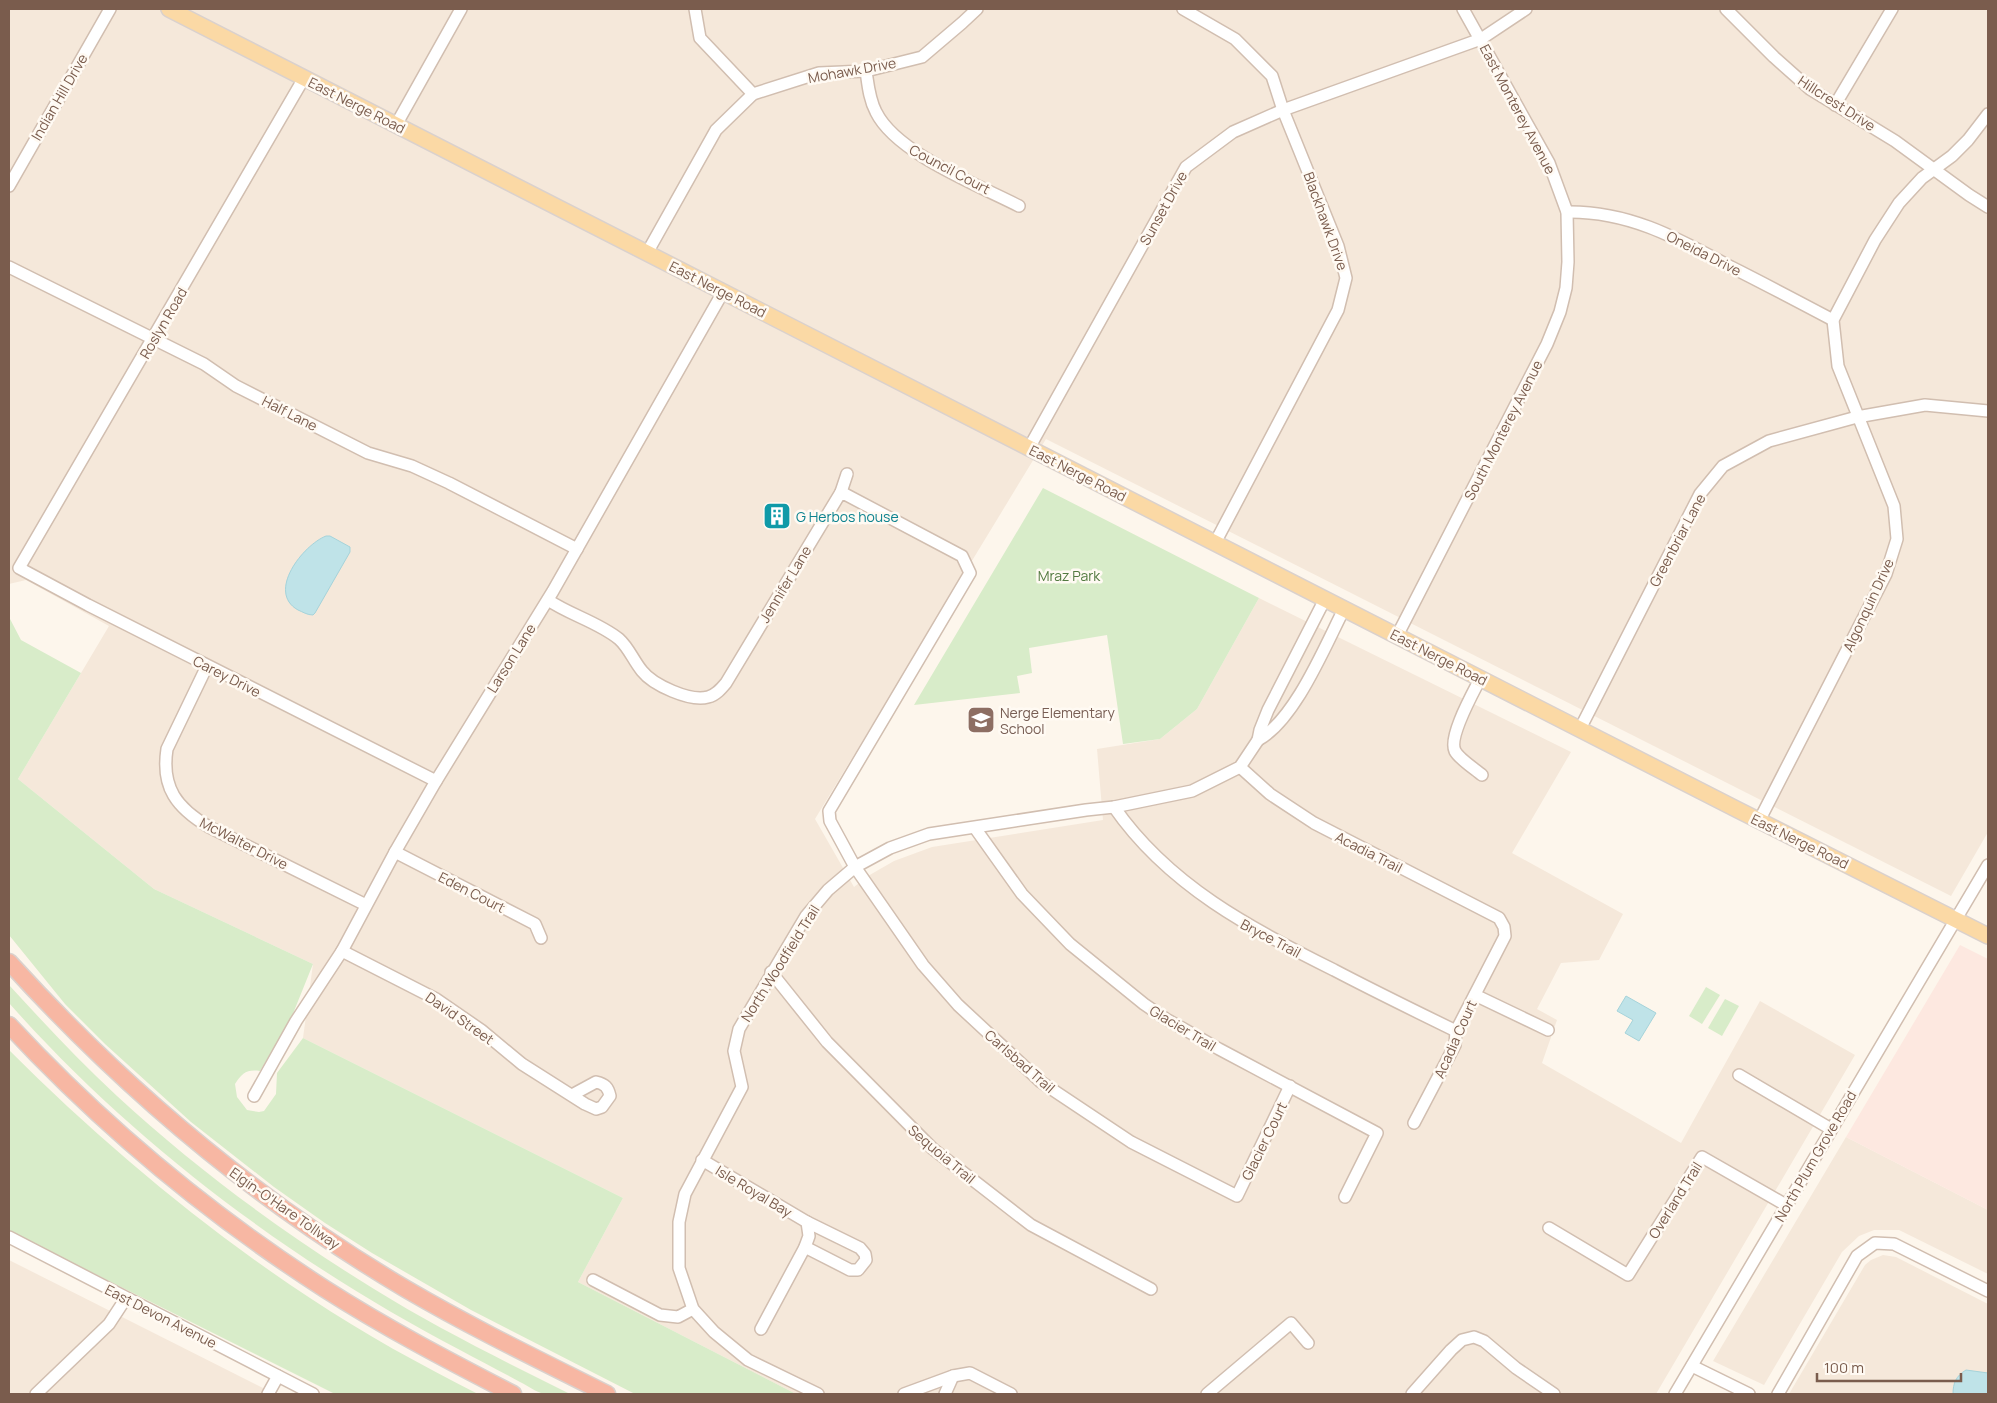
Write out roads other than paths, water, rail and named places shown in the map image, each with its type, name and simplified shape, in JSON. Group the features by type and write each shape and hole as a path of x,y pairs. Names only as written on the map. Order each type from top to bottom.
{"highway":[{"name":"Elgin-O'Hare Tollway","path":"9,962 53,1010 129,1084 176,1126 267,1197 330,1241 407,1290 606,1394"},
{"path":"9,1025 85,1101 130,1142 214,1211 334,1294 393,1330 514,1394"}],"main road":[{"name":"East Nerge Road","path":"174,10 1480,679 1988,936"}],"street":[{"name":"Indian Hill Drive","path":"9,186 110,9"},
{"path":"396,125 461,9"},
{"path":"695,9 700,38 753,94"},
{"name":"Mohawk Drive","path":"647,253 716,130 753,94 819,74 866,70 922,57 977,9"},
{"name":"Blackhawk Drive","path":"1183,9 1235,39 1272,76 1283,110 1338,246 1346,278 1338,310 1215,543"},
{"name":"East Monterey Avenue","path":"1463,9 1481,38 1549,163 1567,212"},
{"name":"Sunset Drive","path":"1029,448 1186,167 1232,132 1283,110 1481,38 1526,9"},
{"name":"Hillcrest Drive","path":"1726,9 1799,80 1835,105 1895,141 1988,207"},
{"path":"1835,105 1892,9"},
{"name":"Council Court","path":"866,70 875,110 882,123 908,148 1019,206"},
{"name":"Roslyn Road","path":"19,568 304,78"},
{"path":"1833,320 1875,240 1899,203 1922,178 1968,140 1988,114"},
{"name":"Oneida Drive","path":"1567,212 1610,215 1642,223 1699,250 1833,320"},
{"name":"South Monterey Avenue","path":"1397,636 1547,344 1560,312 1566,288 1568,262 1567,212"},
{"name":"Half Lane","path":"9,267 154,338 204,364 236,386 368,453 412,466 448,482 577,549"},
{"name":"Larson Lane","path":"254,1096 296,1021 342,951 395,852 436,781 548,600 723,292"},
{"name":"Algonquin Drive","path":"1759,821 1886,574 1897,539 1894,506 1838,366 1833,320"},
{"name":"Greenbriar Lane","path":"1580,729 1700,494 1722,466 1769,441 1858,417 1925,405 1988,411"},
{"name":"Jennifer Lane","path":"548,600 607,631 620,640 630,651 642,671 653,680 678,693 695,698 708,697 718,692 726,683 840,492 847,474"},
{"path":"840,492 962,556 970,573 829,811 830,821 855,867"},
{"name":"Carey Drive","path":"19,568 207,666 436,781"},
{"name":"North Woodfield Trail","path":"693,1308 679,1268 679,1222 684,1194 740,1092 742,1081 734,1051 736,1035 771,972 806,916 828,890 855,867 911,840 951,830 1114,807 1192,792 1240,767 1258,740 1268,710 1325,599"},
{"name":"North Woodfield Trail","path":"1258,740 1268,735 1299,694 1344,609"},
{"name":"McWalter Drive","path":"207,666 167,749 167,778 175,799 189,814 209,827 366,905"},
{"path":"1480,679 1453,742 1456,752 1482,775"},
{"name":"Acadia Trail","path":"1240,767 1270,794 1314,823 1499,918 1504,927"},
{"name":"Bryce Trail","path":"1114,807 1127,826 1156,856 1191,887 1235,918 1291,949 1456,1031"},
{"name":"Glacier Trail","path":"975,828 1022,894 1070,944 1099,969 1166,1020 1376,1133 1345,1197"},
{"name":"Eden Court","path":"395,852 534,924 541,938"},
{"name":"North Plum Grove Road","path":"1675,1394 1988,865"},
{"name":"Carlsbad Trail","path":"855,867 935,978 958,1004 1041,1082 1131,1142 1237,1196"},
{"name":"Acadia Court","path":"1414,1123 1455,1045 1456,1031 1505,936 1504,927"},
{"name":"David Street","path":"342,951 436,999 481,1030 522,1064 572,1095"},
{"name":"Sequoia Trail","path":"771,972 828,1042 933,1149 1031,1225 1151,1289"},
{"path":"1475,995 1548,1030"},
{"path":"1739,1075 1831,1129"},
{"name":"Glacier Court","path":"1237,1196 1290,1086"},
{"name":"Overland Trail","path":"1549,1228 1628,1275 1702,1157 1786,1205"},
{"name":"Isle Royal Bay","path":"702,1160 807,1222 860,1248 865,1254 866,1260 858,1270 850,1270 805,1247"},
{"name":"Isle Royal Bay","path":"761,1330 805,1247 809,1236 807,1222"},
{"name":"East Devon Avenue","path":"9,1237 314,1394"},
{"path":"1778,1394 1857,1256 1875,1243 1894,1244 1988,1291"},
{"path":"593,1280 660,1316 678,1317 693,1308 714,1332 748,1360 818,1394"},
{"path":"36,1394 109,1324 126,1298"},
{"path":"1207,1394 1291,1324 1308,1343"},
{"path":"1412,1394 1451,1350 1462,1340 1474,1337 1484,1341 1516,1368 1554,1394"},
{"path":"1692,1366 1749,1394"},
{"path":"904,1394 953,1376 970,1373 1011,1394"},
{"path":"268,1394 278,1376"},
{"path":"945,1394 953,1376"}],"water":[{"path":"326,536 330,536 350,547 350,552 313,615 298,610 289,602 286,592 287,581 291,570 307,549"},
{"path":"1626,996 1656,1013 1639,1041 1625,1033 1633,1020 1617,1011"},
{"path":"1966,1370 1988,1373 1988,1394 1953,1394 1956,1380"}],"place":[{"name":"G Herbos house","path":"777,516"},
{"name":"Nerge Elementary School","path":"981,720"}],"park label":[{"name":"Mraz Park","path":"1069,575"}]}
